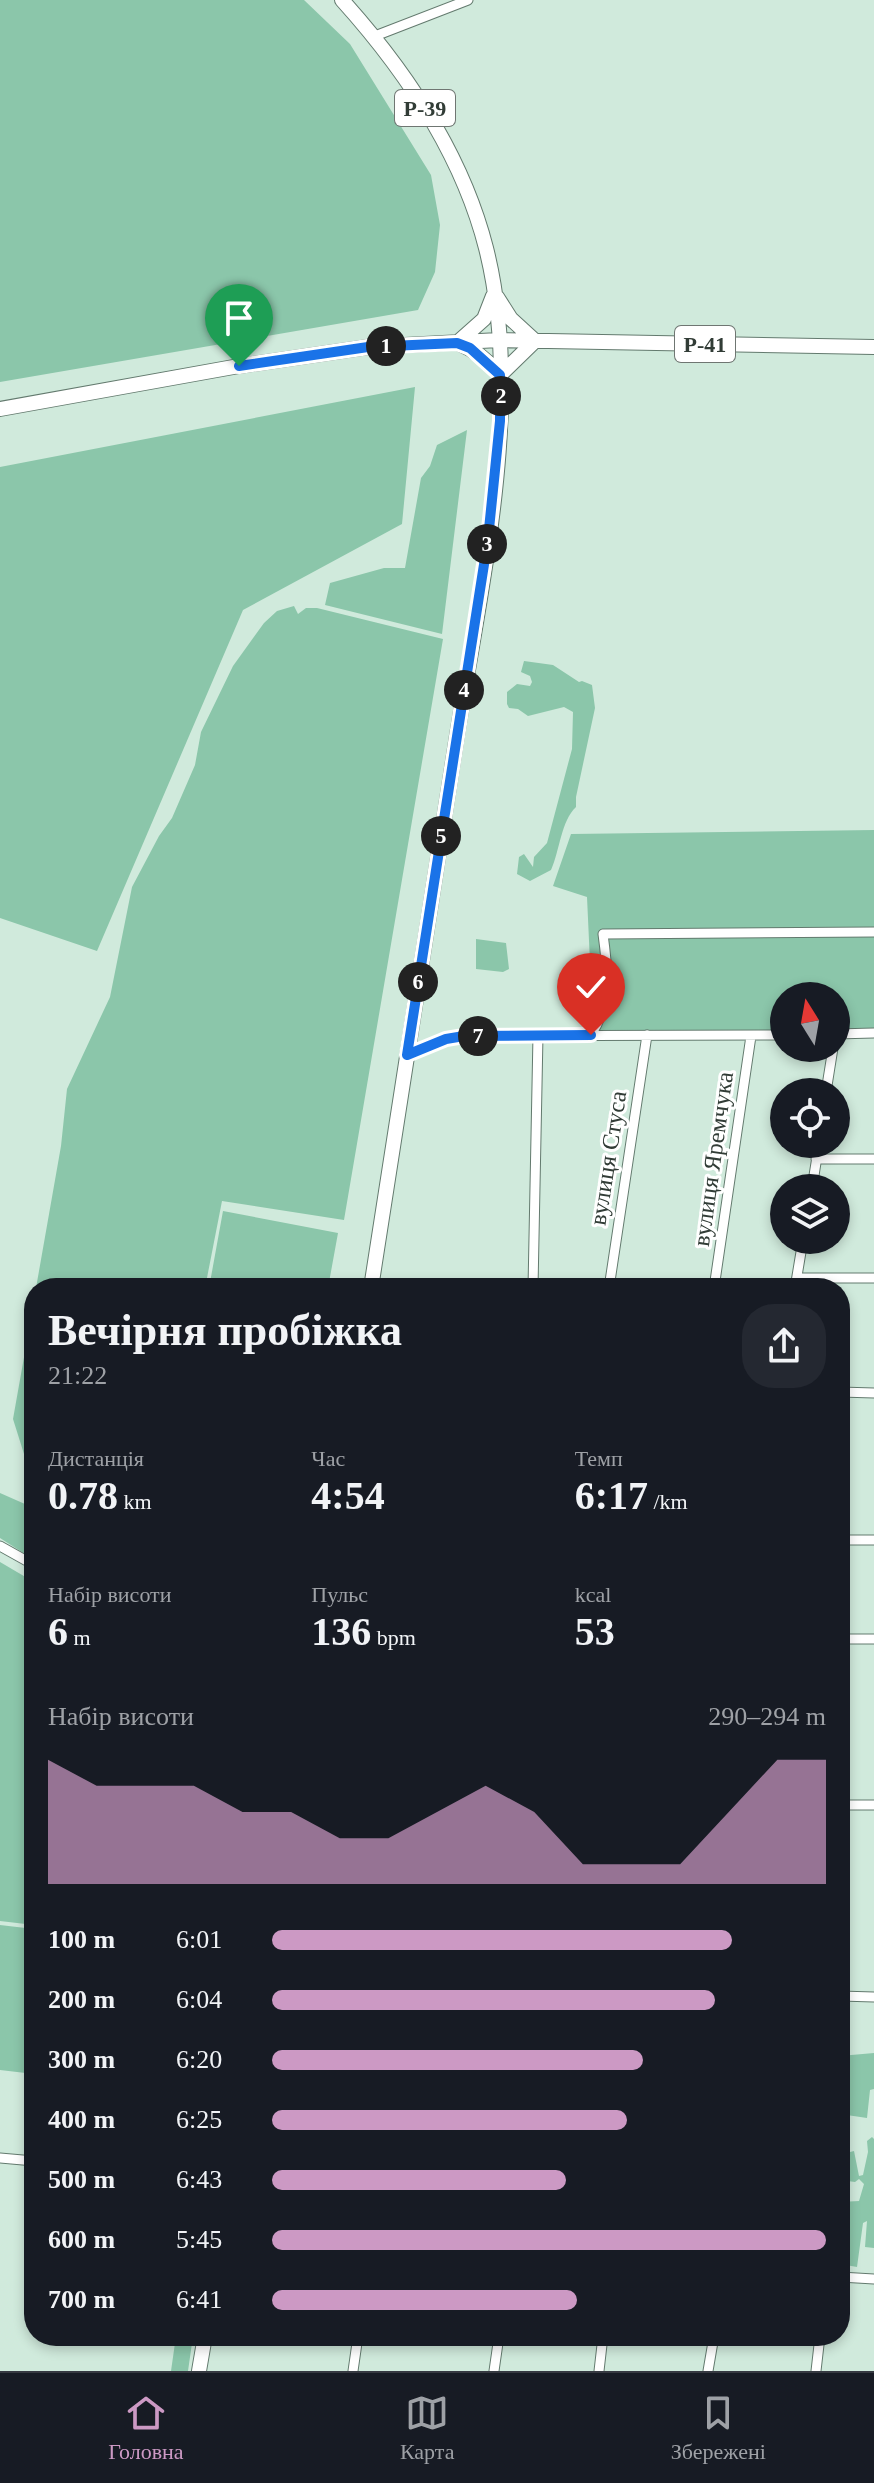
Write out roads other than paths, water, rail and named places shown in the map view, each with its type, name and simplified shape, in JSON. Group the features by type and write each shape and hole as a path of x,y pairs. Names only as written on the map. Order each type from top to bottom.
{"main road":[{"name":"Р-39","path":"342,0 375,36 424,106 462,178 487,250 499,340 500,375 500,421 488,539 373,1278"},
{"path":"494,293 511,319 535,341 500,375 470,348 457,343 484,319 494,293"},
{"name":"Р-41","path":"0,409 368,347 499,340 874,347"},
{"path":"199,2371 203,2346"}],"street":[{"path":"375,36 468,0"},
{"path":"591,1035 603,1017 606,995 607,965 603,934 874,932"},
{"path":"850,1034 874,1033"},
{"path":"533,1278 538,1035"},
{"name":"вулиця Стуса","path":"611,1278 647,1035"},
{"path":"407,1055 446,1039 464,1036 770,1035"},
{"name":"вулиця Яремчука","path":"715,1278 751,1036"},
{"path":"814,1174 816,1159 874,1159"},
{"path":"797,1278 801,1254"},
{"path":"850,1280 874,1278"},
{"path":"850,1392 874,1393"},
{"path":"850,1540 874,1540"},
{"path":"0,1546 24,1559"},
{"path":"850,1639 874,1639"},
{"path":"850,1805 874,1805"},
{"path":"850,1996 874,1997"},
{"path":"0,2158 24,2160"},
{"path":"850,2278 874,2279"},
{"path":"353,2371 357,2346"},
{"path":"494,2371 498,2346"},
{"path":"599,2371 602,2346"},
{"path":"708,2371 712,2346"},
{"path":"816,2371 819,2346"}]}
